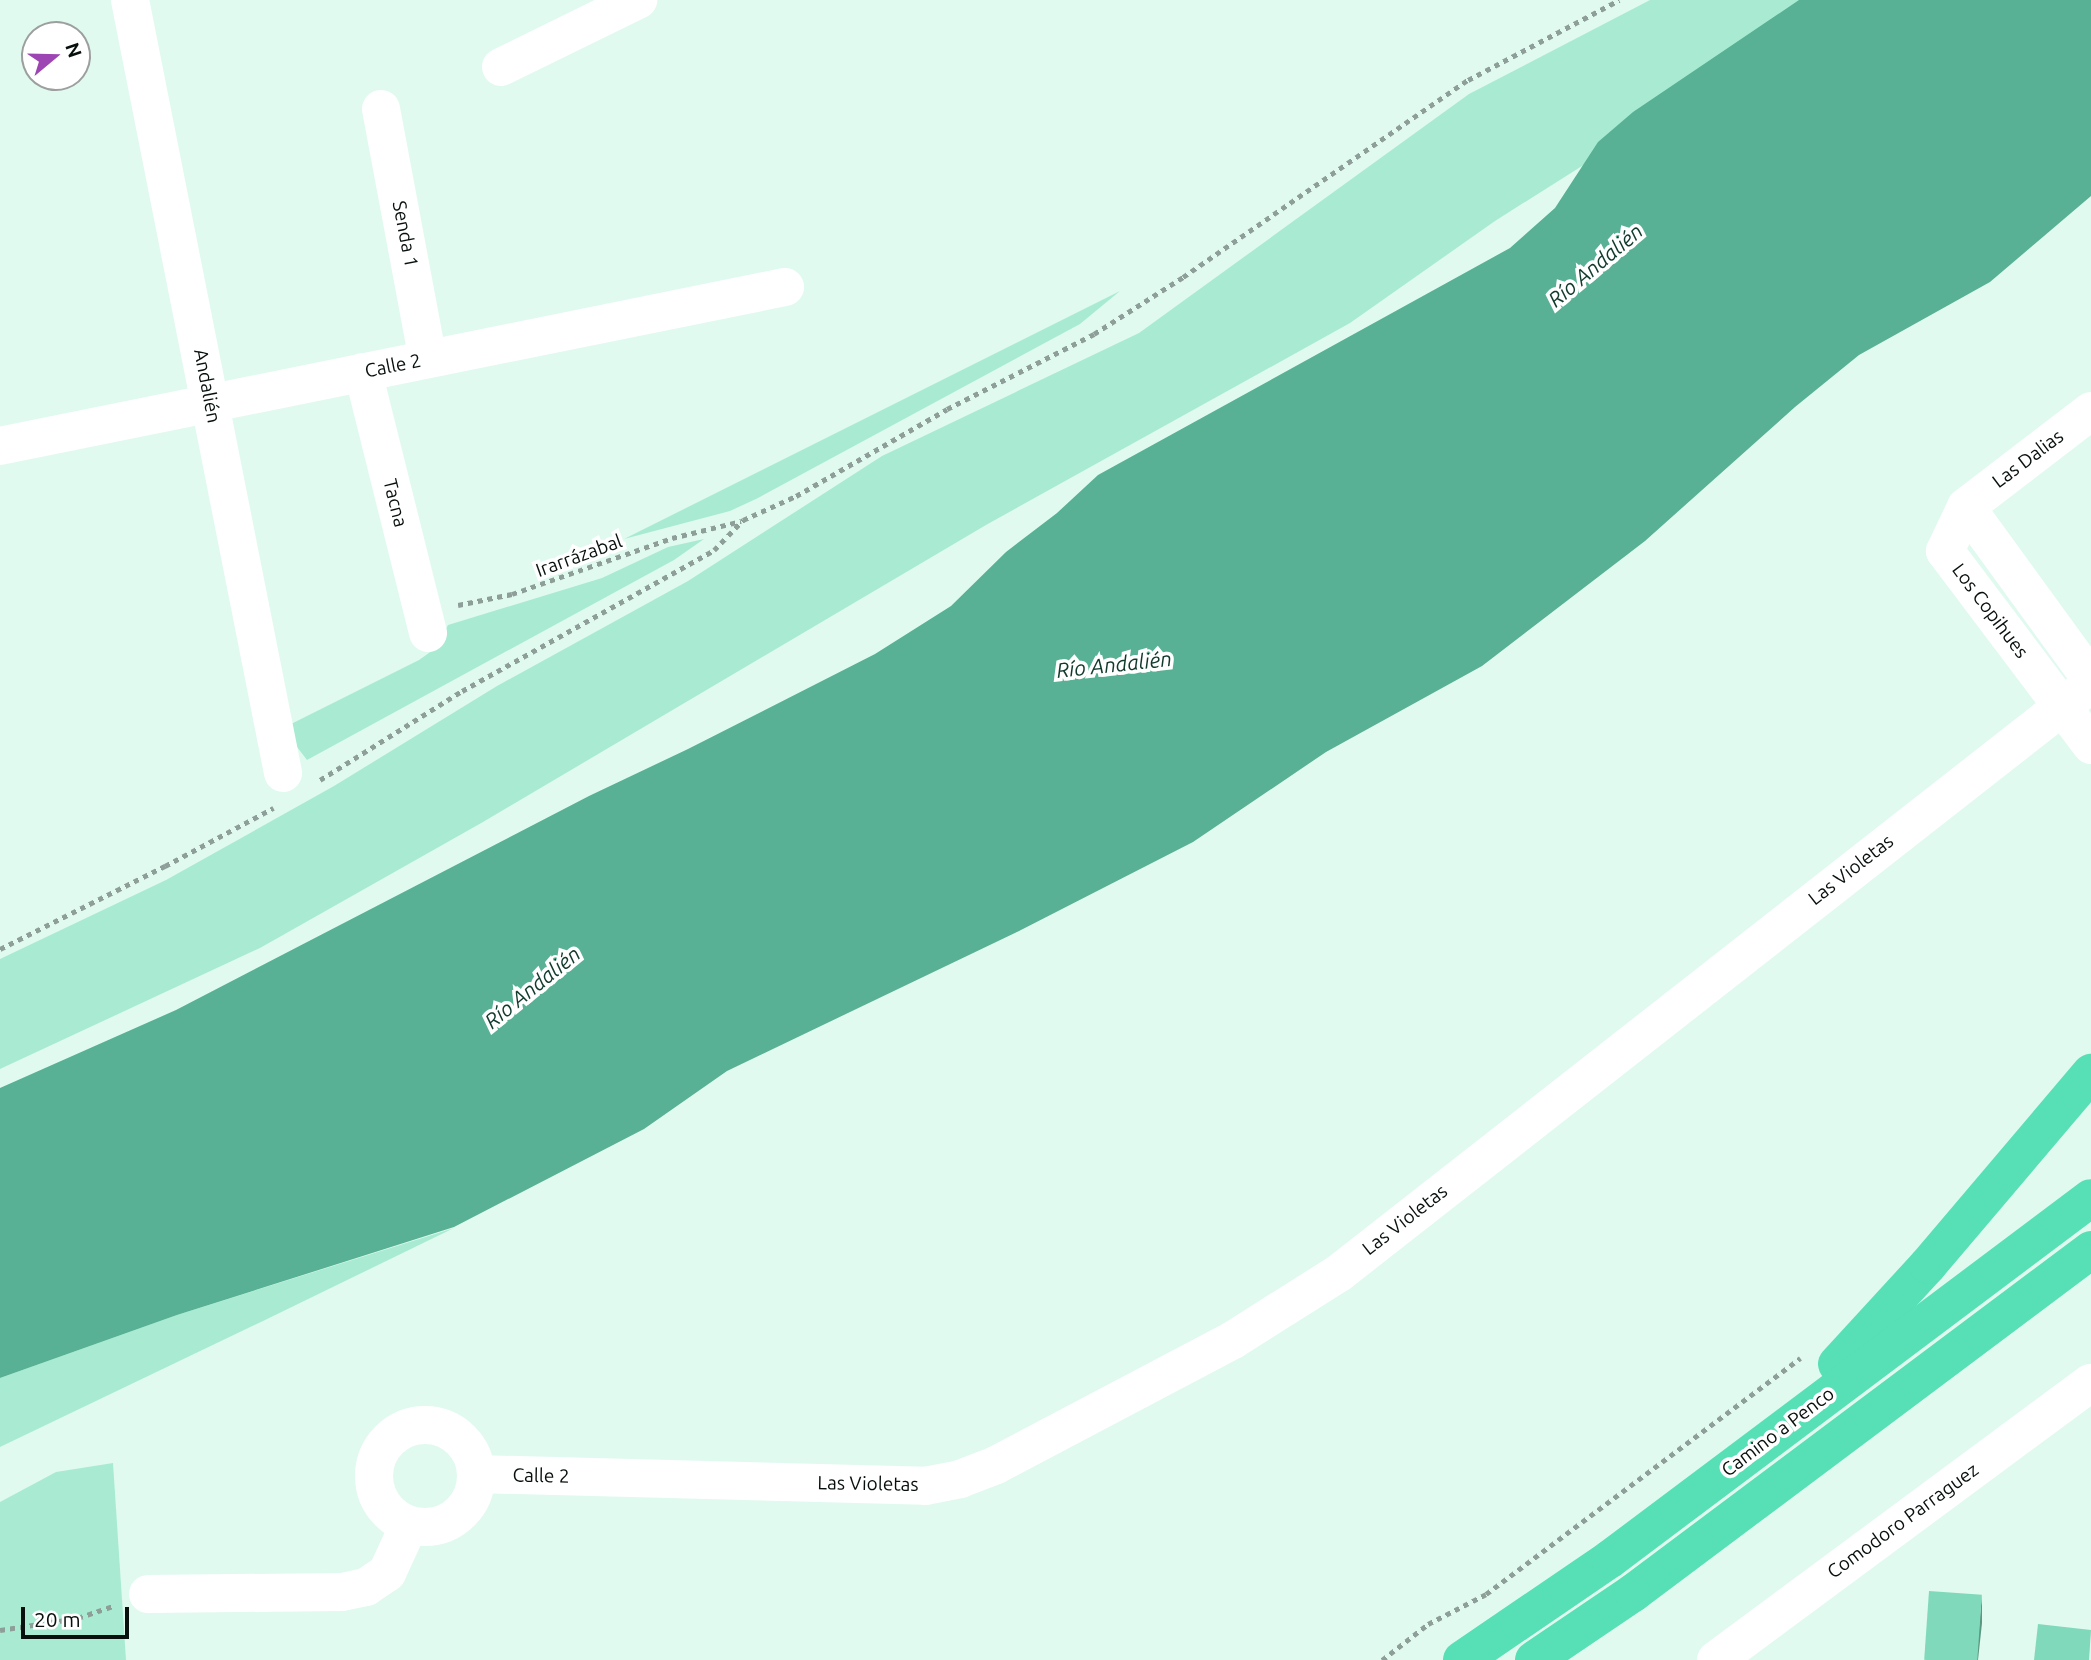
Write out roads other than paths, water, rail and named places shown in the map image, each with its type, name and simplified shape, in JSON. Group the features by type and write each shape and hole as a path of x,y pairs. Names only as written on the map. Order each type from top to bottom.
{"highway":[{"path":"1762,1443 1888,1310 2091,1073"},
{"name":"Camino a Penco","path":"1462,1660 1610,1559 2091,1198"},
{"path":"1534,1660 1633,1593 2091,1251"},
{"path":"1561,1660 1633,1593"}],"street":[{"name":"Andalién","path":"130,0 210,403 291,787"},
{"path":"501,67 638,0"},
{"name":"Senda 1","path":"381,109 428,359"},
{"name":"Calle 2","path":"0,446 785,287"},
{"name":"Tacna","path":"363,372 426,623"},
{"name":"Las Dalias","path":"1966,507 2091,411"},
{"path":"1966,507 2091,678"},
{"name":"Los Copihues","path":"1966,507 1945,551 2076,695 2091,745"},
{"name":"Las Violetas","path":"607,1477 925,1486 948,1481 996,1465 1233,1340 1339,1273 2076,695"},
{"name":"Comodoro Parraguez","path":"1716,1660 2091,1383"},
{"path":"417,1426 435,1426 455,1434 467,1447 471,1491 444,1524 427,1528 409,1525 391,1514 380,1500 374,1484 380,1454 384,1446 400,1431 417,1426"},
{"name":"Calle 2","path":"471,1491 607,1477"},
{"path":"148,1594 342,1592 366,1587 387,1573 409,1525"}],"water":[{"name":"Río Andalién","path":"1799,0 2091,0 2091,196 1990,282 1859,355 1795,407 1645,541 1482,666 1326,752 1193,842 1019,931 727,1071 644,1129 454,1227 177,1315 0,1378 0,1088 176,1010 589,796 875,654 951,606 1006,552 1057,513 1098,475 1510,248 1555,208 1598,142 1633,112"}]}
